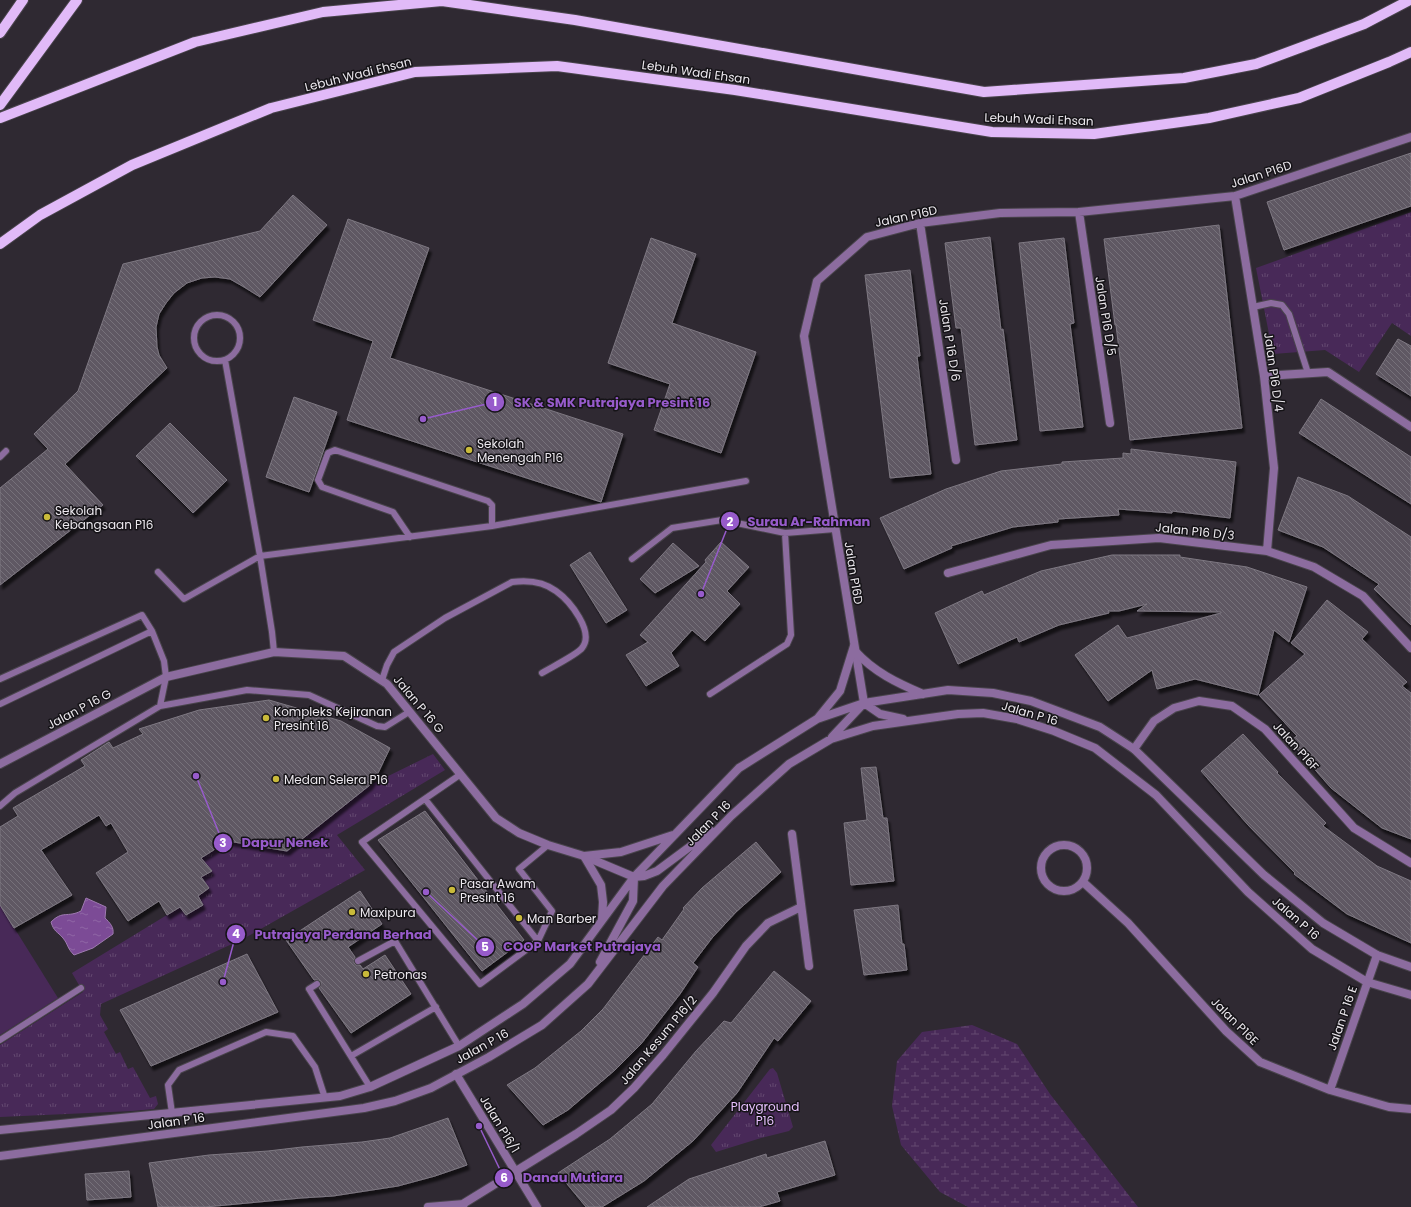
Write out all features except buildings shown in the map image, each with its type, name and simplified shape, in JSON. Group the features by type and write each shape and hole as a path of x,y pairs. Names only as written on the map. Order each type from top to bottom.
{"main road":[{"path":"0,33 23,0"},
{"path":"0,105 77,0"},
{"path":"0,118 195,42 323,12 442,1 575,20 984,92 1184,78 1256,64 1364,24 1410,0"},
{"name":"Lebuh Wadi Ehsan","path":"0,244 40,215 132,165 271,108 415,72 558,66 735,90 992,132 1094,134 1209,118 1299,98 1411,52"}],"street":[{"name":"Jalan P16D","path":"864,703 804,336 817,281 867,237 920,223 1000,213 1079,212 1235,196 1411,137"},
{"name":"Jalan P16 D/4","path":"1235,196 1264,376 1274,468 1268,551"},
{"name":"Jalan P16 D/5","path":"1079,212 1110,423"},
{"name":"Jalan P 16 D/6","path":"920,223 956,460"},
{"path":"1264,376 1328,372 1411,428"},
{"name":"Jalan P16 D/3","path":"948,573 1051,545 1158,538 1268,551 1314,567 1363,596 1411,648"},
{"path":"817,719 840,691 855,649 872,668 894,682 923,694"},
{"name":"Jalan P 16 G","path":"0,764 166,677 274,652 344,656 387,684 496,818 519,833 548,845 584,856 634,877"},
{"name":"Jalan P 16","path":"0,1130 340,1096 370,1087 459,1046 523,1004 570,964 634,877 739,768 817,719 864,703 948,690 993,693 1031,701 1100,727 1134,749 1264,875 1323,923 1378,955 1411,967"},
{"name":"Jalan P16F","path":"1134,749 1154,721 1174,708 1199,701 1232,706 1265,729 1354,828 1411,864"},
{"path":"831,739 864,703 880,714 912,720"},
{"name":"Jalan P 16","path":"0,1156 364,1108 395,1101 431,1088 489,1057 542,1025 588,984 663,886 731,816 789,764 831,739 873,726 958,714 983,713 1017,719 1054,731 1096,748 1156,795 1248,892 1312,948 1367,982 1411,995"},
{"path":"588,984 633,901 634,877 644,876 657,871 731,816"},
{"path":"602,920 603,902 601,885 584,856 621,852 675,834"},
{"path":"792,834 809,966"},
{"path":"1065,845 1078,849 1084,854 1087,861 1087,876 1083,882 1077,888 1070,891 1054,889 1047,884 1042,873 1042,861 1045,854 1050,849 1057,846 1065,845"},
{"name":"Jalan P16E","path":"1083,882 1128,923 1226,1032 1260,1062 1330,1090 1388,1108 1411,1109"},
{"name":"Jalan Kesum P16/2","path":"461,1205 612,1110 663,1055 713,993 746,946 768,923 802,907"},
{"name":"Jalan P 16 E","path":"1330,1090 1367,982 1378,955"},
{"name":"Jalan P16/1","path":"456,1074 537,1207"},
{"path":"428,1207 461,1205"}],"lane":[{"path":"1253,307 1271,303 1282,305 1289,314 1308,373"},
{"path":"215,315 230,318 235,323 238,330 240,337 236,351 225,360 210,360 198,352 195,346 193,339 194,332 202,320 208,316 215,315"},
{"path":"225,360 260,556 274,652"},
{"path":"410,537 393,512 322,487 318,480 328,453 336,450 488,500 492,505 492,526"},
{"path":"0,457 6,451"},
{"path":"158,572 184,599 260,556 492,526 746,481"},
{"path":"632,559 672,528 722,520 785,533 835,529"},
{"path":"710,694 787,644 791,635 785,533"},
{"path":"382,680 387,665 394,652 445,618 512,582 524,580 541,584 556,591 576,611 585,631 586,642 582,649 542,673"},
{"path":"0,679 142,615 152,631 164,661 166,677 160,706"},
{"path":"0,704 152,631"},
{"path":"0,806 15,793 160,706 247,690 308,695 377,726 385,727 409,712"},
{"path":"461,774 362,842 480,984 538,941 552,911 519,869 548,845"},
{"path":"425,799 538,941"},
{"path":"358,961 395,941 459,1046"},
{"path":"317,984 309,989 370,1087"},
{"path":"0,1040 80,988"},
{"path":"351,1056 436,1007"},
{"path":"172,1113 168,1085 179,1070 266,1032 293,1036 315,1067 325,1098"}],"green space":[{"path":"1411,212 1411,336 1392,323 1359,372 1325,350 1273,354 1256,268"},
{"path":"433,754 445,770 337,835 365,870 243,939 101,1004 100,1015 108,1029 104,1032 116,1054 120,1052 128,1069 133,1067 150,1098 156,1096 158,1104 154,1109 0,1117 0,1045 83,992 72,973 180,907 186,915 202,905 198,896 209,888 201,877 212,871 201,858 228,841 287,851 370,785"},
{"path":"0,905 58,998 0,1035"},
{"path":"972,1025 1017,1044 1050,1094 1138,1207 968,1207 940,1192 901,1145 892,1106 897,1061 922,1032"},
{"name":"Playground P16","path":"773,1068 777,1073 793,1127 789,1131 716,1152 711,1145 770,1069"}],"water":[{"path":"86,898 106,907 105,918 112,927 113,934 93,948 74,955 63,938 55,930 51,922 59,916 81,911"}],"place":[{"name":"SK & SMK Putrajaya Presint 16","path":"423,419"},
{"name":"Sekolah Menengah P16","path":"469,450"},
{"name":"Sekolah Kebangsaan P16","path":"47,517"},
{"name":"Surau Ar-Rahman","path":"701,594"},
{"name":"Kompleks Kejiranan Presint 16","path":"266,718"},
{"name":"Dapur Nenek","path":"196,776"},
{"name":"Medan Selera P16","path":"276,779"},
{"name":"Pasar Awam Presint 16","path":"452,890"},
{"name":"COOP Market Putrajaya","path":"426,892"},
{"name":"Maxipura","path":"352,912"},
{"name":"Man Barber","path":"519,918"},
{"name":"Petronas","path":"366,974"},
{"name":"Putrajaya Perdana Berhad","path":"223,982"},
{"name":"Danau Mutiara","path":"479,1126"}]}
